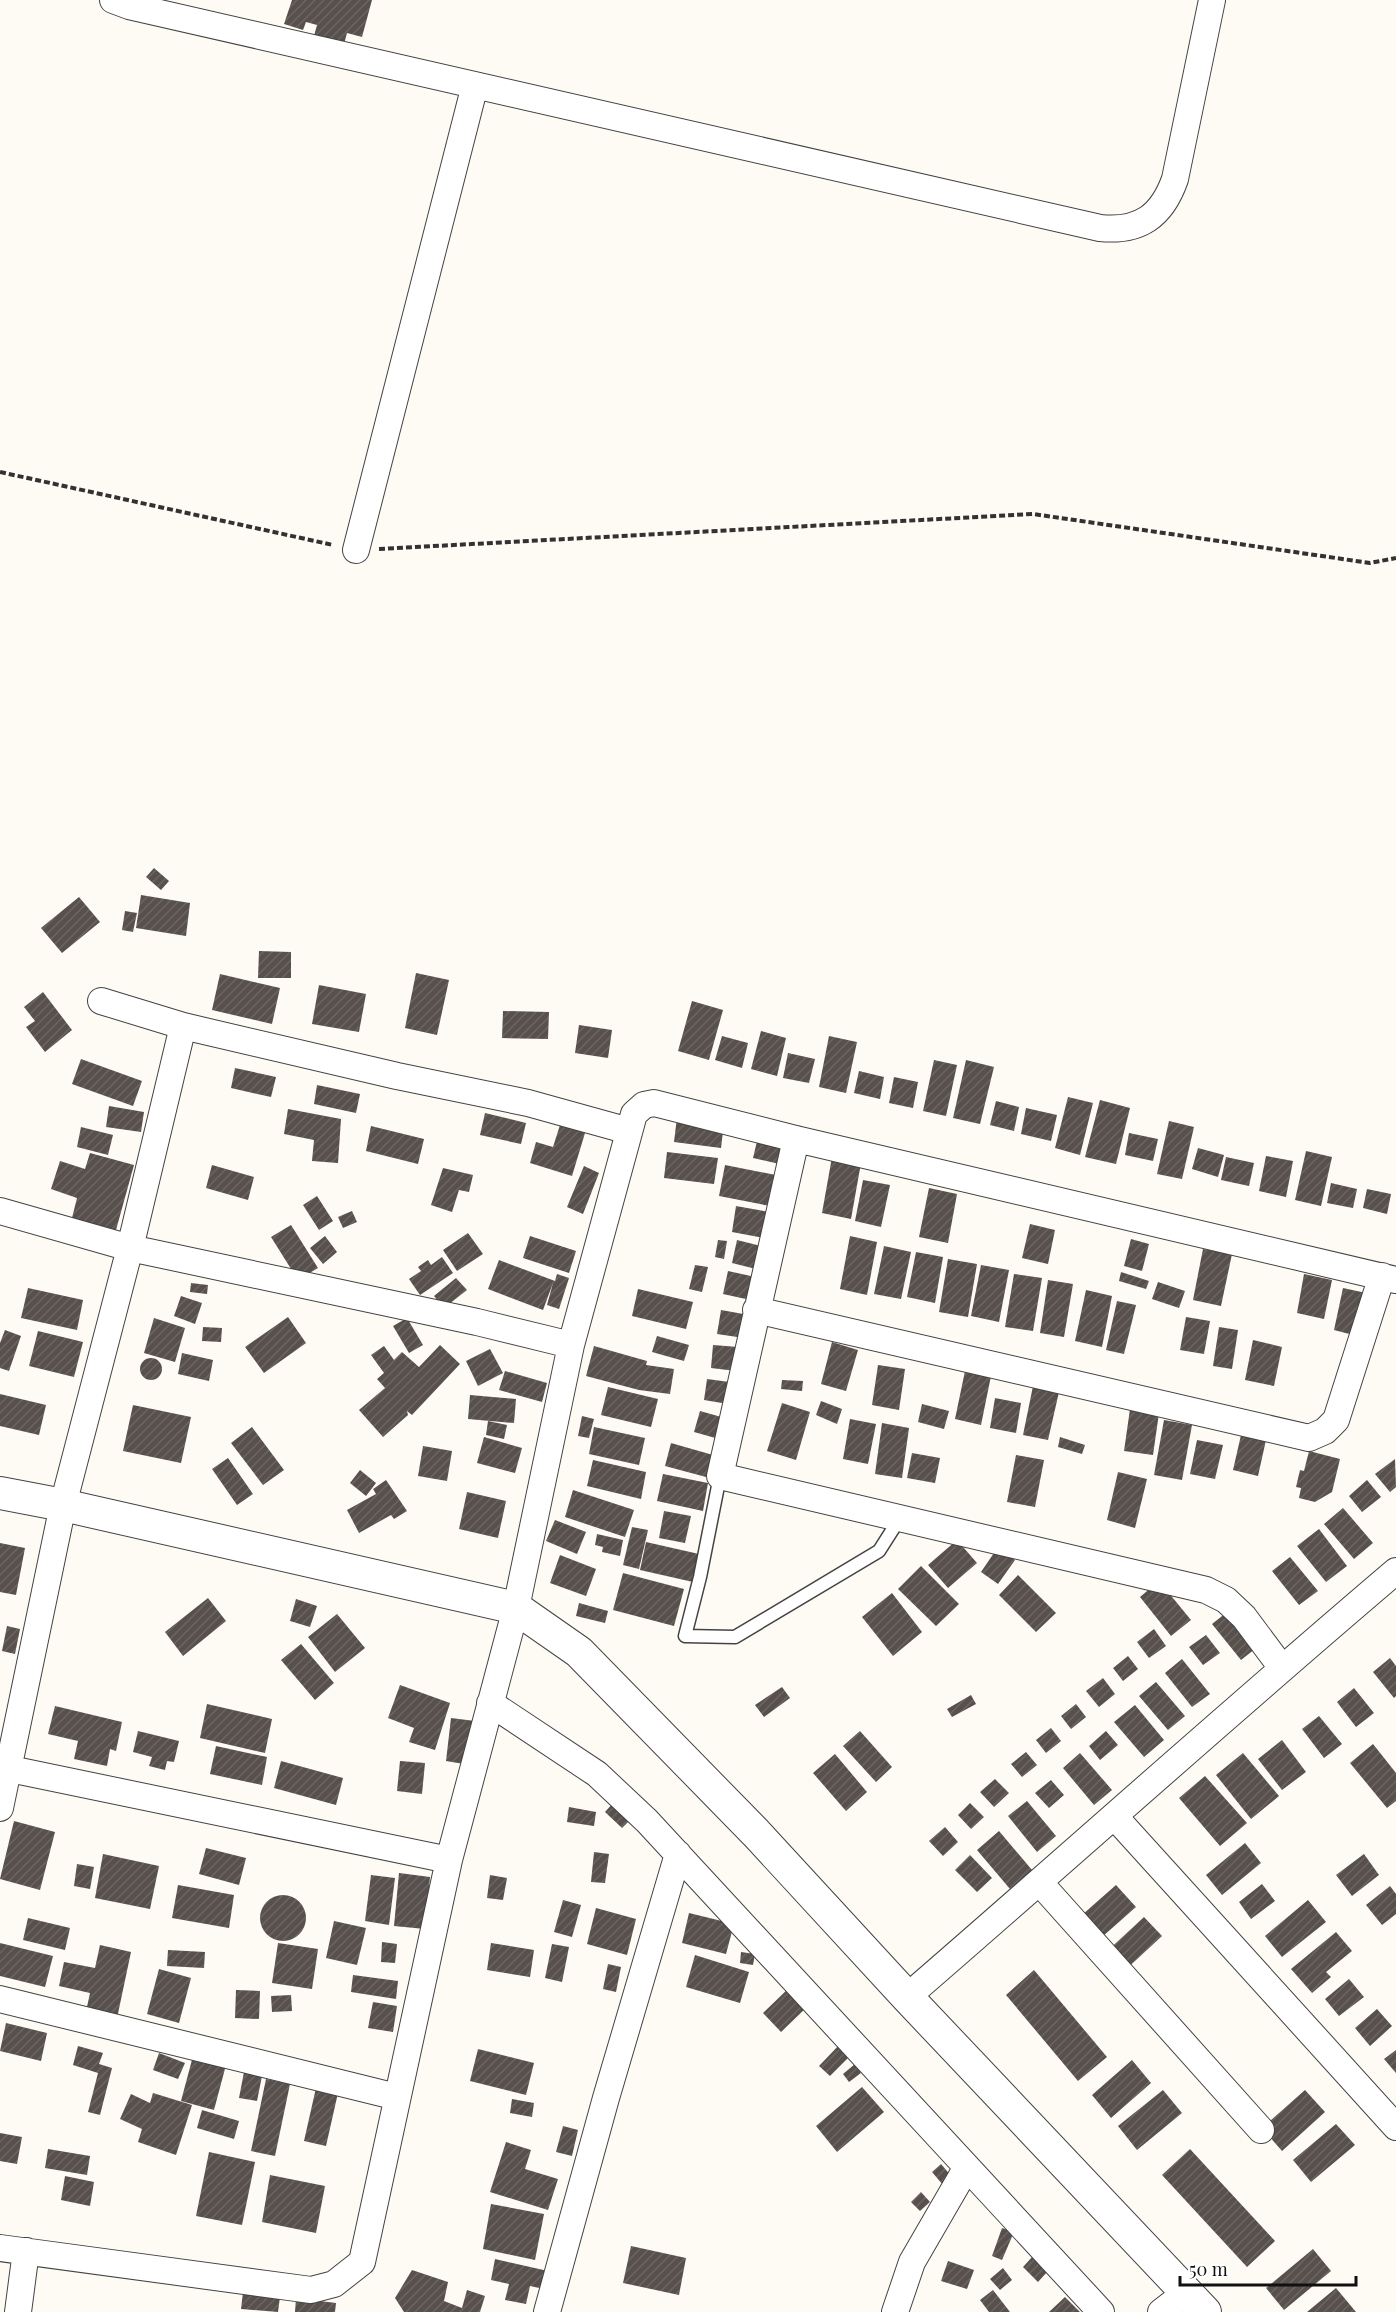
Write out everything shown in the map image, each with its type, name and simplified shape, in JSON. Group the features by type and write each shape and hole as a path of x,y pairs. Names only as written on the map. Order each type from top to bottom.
{"street":[{"path":"112,0 129,6 1088,225 1116,229 1133,226 1148,219 1160,209 1170,195 1212,0"},
{"path":"356,550 475,85"},
{"path":"101,1001 183,1026 397,1076 528,1102 629,1131"},
{"path":"0,1808 10,1769 63,1505 130,1248 183,1026"},
{"path":"0,2248 312,2290 334,2283 362,2262 449,1860 516,1608 571,1345 634,1114 644,1104 654,1103 796,1139 1389,1278 1336,1420 1325,1431 1309,1438 756,1310"},
{"path":"796,1139 720,1476 1206,1590 1226,1600 1244,1617 1282,1668"},
{"path":"0,1211 130,1248 477,1322 571,1345"},
{"path":"0,1493 63,1505 516,1608 579,1652 756,1833 907,1997 1196,2302 1161,2312"},
{"path":"907,1997 1396,1571"},
{"path":"490,1703 597,1774 678,1854 1101,2312"},
{"path":"10,1769 449,1860"},
{"path":"1115,1817 1396,2127"},
{"path":"550,2311 606,2098 678,1854"},
{"path":"1040,1883 1261,2130"},
{"path":"0,1999 397,2097"},
{"path":"895,2312 912,2262 967,2167"},
{"path":"18,2312 26,2251"}],"lane":[{"path":"720,1476 700,1577 685,1636 735,1638 879,1551 900,1518"}],"path":[{"path":"0,472 356,550 1034,514 1370,563 1396,558"}],"building":[{"path":"292,0 372,0 362,37 347,33 344,44 314,36 317,25 306,22 303,30 284,24"},
{"path":"154,868 169,881 161,890 146,877"},
{"path":"141,895 190,903 186,936 136,928"},
{"path":"79,897 100,922 62,953 41,928"},
{"path":"125,911 137,913 133,932 122,930"},
{"path":"259,951 291,952 291,978 258,978"},
{"path":"416,973 449,980 437,1035 405,1028"},
{"path":"220,974 280,988 272,1024 212,1010"},
{"path":"319,985 366,994 359,1032 312,1024"},
{"path":"43,992 72,1030 45,1052 26,1027 35,1021 24,1007"},
{"path":"692,1001 723,1010 709,1060 678,1051"},
{"path":"503,1011 549,1012 548,1039 502,1038"},
{"path":"579,1025 612,1030 608,1058 575,1053"},
{"path":"761,1031 786,1038 777,1076 751,1069"},
{"path":"722,1036 748,1043 742,1068 715,1060"},
{"path":"829,1036 857,1042 846,1093 819,1087"},
{"path":"788,1053 815,1059 809,1083 783,1078"},
{"path":"81,1059 142,1081 133,1106 72,1084"},
{"path":"934,1060 957,1065 946,1116 923,1111"},
{"path":"966,1060 994,1067 980,1124 953,1118"},
{"path":"235,1068 276,1077 271,1097 231,1088"},
{"path":"859,1071 884,1077 880,1099 854,1093"},
{"path":"894,1077 918,1082 913,1108 889,1103"},
{"path":"317,1085 360,1094 356,1113 314,1104"},
{"path":"1068,1097 1093,1103 1080,1155 1055,1148"},
{"path":"1100,1100 1130,1108 1116,1164 1085,1157"},
{"path":"996,1101 1019,1107 1014,1131 990,1125"},
{"path":"109,1106 144,1112 141,1132 106,1127"},
{"path":"1026,1108 1057,1115 1051,1141 1021,1134"},
{"path":"288,1109 341,1119 338,1163 312,1161 314,1140 284,1134"},
{"path":"485,1113 526,1123 521,1144 480,1135"},
{"path":"677,1117 724,1123 721,1148 674,1142"},
{"path":"1169,1121 1194,1127 1182,1179 1157,1174"},
{"path":"560,1125 585,1133 572,1176 530,1163 536,1142 553,1147"},
{"path":"371,1126 424,1139 418,1164 366,1151"},
{"path":"81,1127 113,1135 108,1155 77,1147"},
{"path":"1129,1133 1158,1139 1153,1161 1125,1155"},
{"path":"758,1137 789,1144 784,1165 753,1158"},
{"path":"1198,1148 1224,1155 1218,1177 1192,1169"},
{"path":"1306,1151 1332,1157 1321,1206 1295,1200"},
{"path":"667,1152 718,1158 714,1184 664,1178"},
{"path":"90,1153 134,1165 116,1230 72,1218 77,1198 51,1189 60,1161 85,1169"},
{"path":"1266,1156 1293,1161 1286,1197 1259,1191"},
{"path":"832,1157 861,1163 851,1219 822,1213"},
{"path":"1226,1157 1254,1163 1249,1186 1221,1180"},
{"path":"212,1165 254,1177 248,1200 206,1188"},
{"path":"725,1165 781,1176 775,1207 719,1196"},
{"path":"584,1166 599,1173 583,1214 567,1207"},
{"path":"443,1168 473,1175 469,1192 459,1190 452,1212 431,1205"},
{"path":"863,1180 890,1185 881,1227 855,1221"},
{"path":"1331,1183 1357,1189 1353,1208 1327,1203"},
{"path":"929,1188 957,1194 948,1243 919,1237"},
{"path":"1367,1189 1391,1194 1387,1214 1363,1208"},
{"path":"317,1196 333,1221 319,1230 303,1205"},
{"path":"736,1206 769,1212 764,1238 732,1232"},
{"path":"352,1211 357,1222 343,1228 338,1217"},
{"path":"1030,1224 1055,1230 1048,1264 1022,1258"},
{"path":"291,1225 318,1268 298,1280 271,1237"},
{"path":"468,1233 483,1254 457,1271 443,1250"},
{"path":"325,1236 337,1252 323,1264 310,1248"},
{"path":"530,1236 576,1251 569,1273 523,1258"},
{"path":"850,1236 877,1242 867,1295 840,1289"},
{"path":"1131,1239 1149,1244 1142,1271 1124,1266"},
{"path":"718,1240 727,1241 724,1259 715,1257"},
{"path":"737,1240 765,1247 760,1270 732,1263"},
{"path":"884,1246 911,1252 901,1299 874,1294"},
{"path":"1203,1249 1232,1254 1221,1306 1193,1300"},
{"path":"916,1252 943,1257 935,1303 907,1297"},
{"path":"442,1257 453,1273 420,1295 409,1279 421,1271 418,1267 428,1260 431,1265"},
{"path":"948,1259 977,1264 968,1317 939,1312"},
{"path":"499,1260 555,1281 557,1274 569,1278 559,1309 547,1305 553,1283 543,1310 488,1289"},
{"path":"695,1265 708,1267 702,1292 689,1289"},
{"path":"981,1265 1009,1270 999,1322 971,1316"},
{"path":"728,1271 760,1278 755,1301 723,1294"},
{"path":"1121,1272 1149,1281 1146,1289 1119,1281"},
{"path":"1014,1274 1042,1278 1033,1331 1005,1327"},
{"path":"1304,1274 1332,1280 1324,1319 1297,1313"},
{"path":"456,1278 467,1290 444,1308 434,1296"},
{"path":"1048,1280 1073,1284 1064,1337 1040,1333"},
{"path":"1158,1282 1185,1291 1179,1308 1152,1299"},
{"path":"191,1283 208,1285 207,1294 190,1292"},
{"path":"28,1288 83,1300 77,1330 21,1318"},
{"path":"1343,1288 1366,1293 1357,1336 1334,1330"},
{"path":"638,1289 693,1302 686,1329 632,1316"},
{"path":"1086,1290 1112,1296 1102,1347 1075,1341"},
{"path":"181,1296 202,1303 195,1324 174,1316"},
{"path":"1117,1301 1136,1305 1124,1354 1106,1350"},
{"path":"721,1310 749,1315 744,1338 717,1334"},
{"path":"288,1317 306,1343 264,1373 245,1347"},
{"path":"1186,1317 1210,1321 1204,1354 1180,1350"},
{"path":"154,1318 185,1328 175,1362 144,1353"},
{"path":"407,1318 423,1345 409,1353 393,1326"},
{"path":"203,1327 222,1328 221,1342 202,1341"},
{"path":"1219,1327 1238,1330 1232,1369 1213,1366"},
{"path":"5,1330 21,1336 9,1371 0,1368 0,1343"},
{"path":"38,1331 83,1342 74,1377 29,1366"},
{"path":"657,1336 689,1345 684,1361 652,1352"},
{"path":"1253,1340 1282,1347 1274,1386 1245,1380"},
{"path":"832,1342 858,1350 846,1391 821,1384"},
{"path":"440,1345 460,1364 412,1415 407,1411 408,1415 383,1437 359,1410 385,1388 377,1379 384,1373 371,1355 384,1346 394,1360 402,1352 419,1367"},
{"path":"713,1345 738,1347 736,1371 711,1368"},
{"path":"594,1346 647,1361 646,1365 674,1369 670,1394 639,1390 586,1376"},
{"path":"490,1349 503,1373 478,1386 466,1361"},
{"path":"182,1353 213,1360 209,1381 178,1374"},
{"path":"151,1358 159,1361 162,1369 159,1377 151,1380 143,1377 140,1369 143,1361"},
{"path":"878,1365 905,1369 899,1410 872,1405"},
{"path":"505,1371 547,1383 542,1402 499,1390"},
{"path":"965,1371 991,1376 981,1425 955,1419"},
{"path":"707,1379 737,1383 734,1405 704,1400"},
{"path":"782,1380 803,1381 802,1391 781,1389"},
{"path":"1033,1386 1059,1392 1048,1440 1023,1435"},
{"path":"608,1387 658,1399 651,1427 601,1415"},
{"path":"0,1394 46,1405 39,1435 0,1426"},
{"path":"470,1395 516,1399 514,1423 468,1419"},
{"path":"995,1398 1021,1403 1016,1433 990,1428"},
{"path":"821,1401 842,1409 837,1424 816,1415"},
{"path":"782,1403 810,1412 796,1460 767,1451"},
{"path":"922,1404 949,1411 944,1429 918,1422"},
{"path":"133,1405 191,1417 181,1463 123,1451"},
{"path":"1130,1409 1159,1413 1153,1455 1124,1451"},
{"path":"700,1411 732,1420 726,1441 694,1432"},
{"path":"582,1416 594,1419 589,1438 578,1436"},
{"path":"850,1419 876,1424 868,1464 843,1459"},
{"path":"1164,1420 1192,1425 1182,1480 1154,1475"},
{"path":"488,1421 507,1425 504,1439 486,1435"},
{"path":"882,1423 909,1428 902,1478 875,1474"},
{"path":"252,1427 284,1470 263,1485 231,1443"},
{"path":"594,1427 645,1438 639,1465 589,1454"},
{"path":"1241,1435 1266,1440 1258,1476 1233,1470"},
{"path":"484,1437 522,1448 515,1473 477,1463"},
{"path":"1060,1437 1085,1445 1082,1454 1058,1447"},
{"path":"1197,1440 1223,1445 1215,1479 1190,1474"},
{"path":"671,1443 713,1455 706,1477 665,1466"},
{"path":"423,1446 452,1451 447,1481 418,1476"},
{"path":"1309,1451 1340,1459 1332,1492 1315,1502 1299,1498 1301,1488 1296,1487 1300,1470 1304,1471"},
{"path":"912,1453 940,1458 935,1483 907,1478"},
{"path":"1016,1455 1044,1460 1035,1507 1007,1502"},
{"path":"228,1458 253,1494 237,1505 212,1469"},
{"path":"1395,1459 1396,1487 1390,1492 1375,1474"},
{"path":"593,1460 646,1472 641,1499 587,1486"},
{"path":"360,1470 376,1483 366,1496 350,1483"},
{"path":"1118,1472 1147,1479 1135,1528 1107,1520"},
{"path":"663,1474 708,1483 703,1511 657,1501"},
{"path":"386,1480 407,1511 394,1519 391,1515 359,1533 347,1510 376,1494 373,1489"},
{"path":"1367,1480 1381,1497 1362,1512 1349,1496"},
{"path":"573,1490 634,1510 625,1537 565,1517"},
{"path":"467,1492 506,1501 498,1538 459,1529"},
{"path":"1343,1508 1373,1543 1354,1559 1324,1524"},
{"path":"664,1511 691,1516 685,1543 659,1538"},
{"path":"555,1520 586,1532 577,1554 546,1541"},
{"path":"632,1527 648,1530 639,1569 623,1565"},
{"path":"1319,1529 1347,1566 1326,1582 1297,1546"},
{"path":"597,1534 623,1540 620,1556 602,1552 603,1547 595,1545"},
{"path":"957,1540 977,1563 948,1588 928,1565"},
{"path":"646,1542 699,1554 693,1582 640,1570"},
{"path":"0,1543 25,1548 16,1595 0,1592"},
{"path":"998,1547 1015,1560 998,1584 981,1572"},
{"path":"560,1555 596,1569 586,1596 550,1583"},
{"path":"1290,1557 1318,1591 1299,1605 1272,1571"},
{"path":"921,1566 959,1604 936,1626 898,1589"},
{"path":"623,1573 684,1589 674,1626 613,1610"},
{"path":"1018,1575 1056,1613 1036,1632 999,1595"},
{"path":"1159,1581 1191,1620 1171,1636 1140,1597"},
{"path":"892,1593 922,1632 893,1656 862,1617"},
{"path":"208,1598 226,1621 183,1656 165,1632"},
{"path":"296,1599 317,1606 310,1627 290,1621"},
{"path":"579,1603 608,1611 605,1623 576,1616"},
{"path":"1231,1609 1260,1645 1241,1660 1212,1624"},
{"path":"337,1614 365,1648 335,1672 308,1637"},
{"path":"7,1626 20,1629 15,1654 2,1651"},
{"path":"1154,1629 1166,1646 1149,1658 1137,1642"},
{"path":"1206,1635 1220,1653 1203,1665 1189,1647"},
{"path":"301,1644 334,1683 315,1700 281,1660"},
{"path":"1128,1656 1138,1669 1123,1681 1113,1668"},
{"path":"1390,1658 1396,1666 1396,1696 1394,1698 1373,1672"},
{"path":"1182,1659 1210,1694 1192,1707 1165,1673"},
{"path":"1103,1678 1115,1694 1099,1707 1086,1691"},
{"path":"1156,1682 1185,1716 1168,1730 1139,1696"},
{"path":"400,1685 450,1703 435,1750 409,1742 414,1728 388,1718"},
{"path":"782,1687 790,1698 764,1717 755,1705"},
{"path":"1354,1688 1374,1713 1356,1727 1337,1702"},
{"path":"971,1695 976,1704 952,1717 947,1709"},
{"path":"207,1704 272,1719 265,1753 200,1738"},
{"path":"1076,1704 1086,1717 1071,1729 1061,1716"},
{"path":"1135,1705 1164,1740 1144,1757 1114,1722"},
{"path":"55,1706 122,1722 116,1751 110,1749 107,1766 74,1759 78,1741 48,1734"},
{"path":"1319,1716 1342,1744 1324,1758 1302,1729"},
{"path":"451,1718 475,1721 470,1765 446,1761"},
{"path":"1051,1728 1061,1741 1046,1753 1036,1740"},
{"path":"138,1731 179,1741 174,1762 167,1761 165,1770 149,1766 152,1757 133,1752"},
{"path":"860,1731 892,1767 876,1782 843,1746"},
{"path":"1106,1731 1118,1745 1100,1760 1089,1746"},
{"path":"1282,1740 1306,1772 1282,1790 1258,1759"},
{"path":"1373,1744 1396,1773 1396,1801 1387,1808 1350,1763"},
{"path":"216,1746 267,1757 262,1785 210,1774"},
{"path":"1026,1752 1037,1765 1022,1777 1011,1764"},
{"path":"1080,1753 1112,1790 1094,1805 1063,1768"},
{"path":"1243,1753 1279,1796 1251,1819 1216,1775"},
{"path":"835,1754 867,1792 846,1811 813,1773"},
{"path":"281,1761 343,1778 336,1805 274,1788"},
{"path":"400,1761 425,1763 422,1794 397,1791"},
{"path":"1205,1776 1247,1823 1220,1846 1179,1798"},
{"path":"995,1779 1009,1793 994,1807 980,1792"},
{"path":"1051,1780 1064,1795 1049,1808 1035,1793"},
{"path":"1027,1801 1056,1836 1037,1852 1008,1816"},
{"path":"614,1802 632,1818 622,1828 605,1812"},
{"path":"970,1803 984,1817 971,1829 958,1815"},
{"path":"569,1807 596,1812 594,1826 567,1822"},
{"path":"14,1821 55,1832 40,1890 0,1879"},
{"path":"945,1827 958,1842 943,1856 929,1841"},
{"path":"999,1831 1032,1870 1010,1889 977,1850"},
{"path":"1245,1843 1261,1863 1222,1895 1206,1875"},
{"path":"206,1848 246,1858 239,1885 199,1874"},
{"path":"594,1852 609,1854 605,1883 591,1882"},
{"path":"103,1854 159,1866 150,1909 95,1898"},
{"path":"1364,1854 1379,1875 1352,1896 1336,1875"},
{"path":"970,1855 992,1878 977,1892 955,1870"},
{"path":"77,1864 94,1867 90,1889 74,1886"},
{"path":"399,1873 430,1877 425,1929 394,1926"},
{"path":"371,1875 395,1878 389,1925 365,1921"},
{"path":"490,1875 507,1878 503,1900 487,1898"},
{"path":"1262,1884 1275,1901 1251,1919 1239,1902"},
{"path":"178,1885 234,1895 229,1928 172,1918"},
{"path":"1116,1885 1136,1907 1094,1944 1074,1922"},
{"path":"1390,1886 1396,1894 1396,1914 1382,1925 1366,1905"},
{"path":"283,1895 299,1902 306,1918 299,1934 283,1941 267,1934 260,1918 267,1902"},
{"path":"563,1900 581,1905 572,1937 554,1932"},
{"path":"1308,1900 1326,1922 1282,1957 1265,1936"},
{"path":"596,1908 636,1919 627,1955 587,1944"},
{"path":"689,1913 734,1924 726,1954 682,1943"},
{"path":"1144,1917 1162,1936 1121,1974 1103,1955"},
{"path":"28,1918 70,1928 65,1950 23,1940"},
{"path":"334,1921 366,1928 357,1965 326,1958"},
{"path":"1336,1932 1352,1951 1326,1972 1331,1977 1312,1993 1291,1969"},
{"path":"382,1942 397,1944 395,1963 381,1962"},
{"path":"0,1943 53,1956 45,1987 0,1976"},
{"path":"278,1943 318,1949 312,1989 272,1983"},
{"path":"491,1943 534,1950 530,1977 487,1970"},
{"path":"552,1944 569,1947 562,1982 545,1978"},
{"path":"100,1945 131,1952 116,2023 85,2016 90,1993 59,1986 64,1962 95,1968"},
{"path":"168,1950 205,1952 204,1968 167,1966"},
{"path":"741,1952 755,1954 753,1965 740,1963"},
{"path":"695,1955 749,1972 740,2003 686,1987"},
{"path":"608,1964 621,1967 616,1992 603,1989"},
{"path":"159,1969 191,1978 179,2023 147,2014"},
{"path":"1034,1970 1107,2057 1078,2081 1006,1995"},
{"path":"353,1975 398,1981 396,1999 351,1992"},
{"path":"1349,1979 1364,1997 1339,2016 1325,1999"},
{"path":"791,1986 809,2005 781,2032 763,2013"},
{"path":"236,1990 260,1991 259,2019 235,2018"},
{"path":"291,1995 292,2011 272,2012 271,1996"},
{"path":"373,2002 397,2006 393,2032 368,2028"},
{"path":"1377,2009 1392,2026 1370,2046 1355,2028"},
{"path":"6,2023 47,2033 41,2061 0,2051"},
{"path":"841,2043 852,2054 830,2076 819,2066"},
{"path":"78,2046 103,2053 99,2064 112,2068 100,2115 88,2112 98,2073 73,2065"},
{"path":"478,2049 534,2063 526,2095 470,2081"},
{"path":"1396,2050 1396,2073 1384,2059"},
{"path":"159,2053 185,2063 178,2079 153,2070"},
{"path":"193,2056 226,2065 214,2110 181,2101"},
{"path":"1132,2060 1151,2083 1111,2118 1092,2095"},
{"path":"855,2064 861,2073 849,2082 843,2074"},
{"path":"244,2072 262,2076 257,2101 239,2098"},
{"path":"266,2079 290,2084 275,2156 251,2151"},
{"path":"318,2079 340,2084 326,2146 304,2141"},
{"path":"862,2087 884,2112 837,2152 816,2126"},
{"path":"1163,2090 1182,2113 1137,2150 1118,2126"},
{"path":"1305,2090 1325,2112 1282,2151 1262,2128"},
{"path":"153,2093 192,2105 176,2155 138,2142 142,2129 120,2119 131,2094 150,2103"},
{"path":"512,2099 534,2103 532,2117 510,2113"},
{"path":"202,2110 239,2121 234,2139 197,2128"},
{"path":"1336,2124 1355,2145 1311,2182 1293,2160"},
{"path":"563,2126 578,2130 572,2156 556,2152"},
{"path":"0,2133 22,2137 17,2164 0,2161"},
{"path":"506,2142 531,2150 525,2169 558,2179 548,2210 490,2192"},
{"path":"48,2149 90,2156 87,2175 45,2168"},
{"path":"1190,2149 1275,2241 1247,2267 1162,2175"},
{"path":"209,2152 255,2162 242,2225 196,2216"},
{"path":"941,2164 952,2177 943,2185 932,2172"},
{"path":"270,2175 325,2186 316,2233 262,2222"},
{"path":"65,2176 94,2182 90,2206 61,2200"},
{"path":"921,2192 930,2202 920,2211 911,2202"},
{"path":"491,2204 544,2214 535,2260 483,2249"},
{"path":"1002,2228 1014,2232 1002,2260 992,2256"},
{"path":"631,2246 686,2258 679,2295 623,2283"},
{"path":"1313,2249 1331,2271 1284,2310 1266,2288"},
{"path":"1033,2256 1048,2271 1038,2282 1023,2267"},
{"path":"495,2259 548,2271 544,2289 530,2286 526,2304 505,2300 509,2284 491,2280"},
{"path":"948,2261 974,2270 967,2289 941,2281"},
{"path":"1003,2268 1012,2280 1000,2290 990,2279"},
{"path":"412,2270 448,2282 444,2301 462,2308 467,2290 485,2296 480,2312 404,2312 395,2298"},
{"path":"1336,2288 1356,2312 1307,2312"},
{"path":"993,2290 1010,2312 989,2312 980,2300"},
{"path":"243,2292 280,2297 278,2312 241,2309"},
{"path":"1065,2297 1080,2312 1049,2312"},
{"path":"296,2298 336,2303 335,2312 295,2312"}]}
